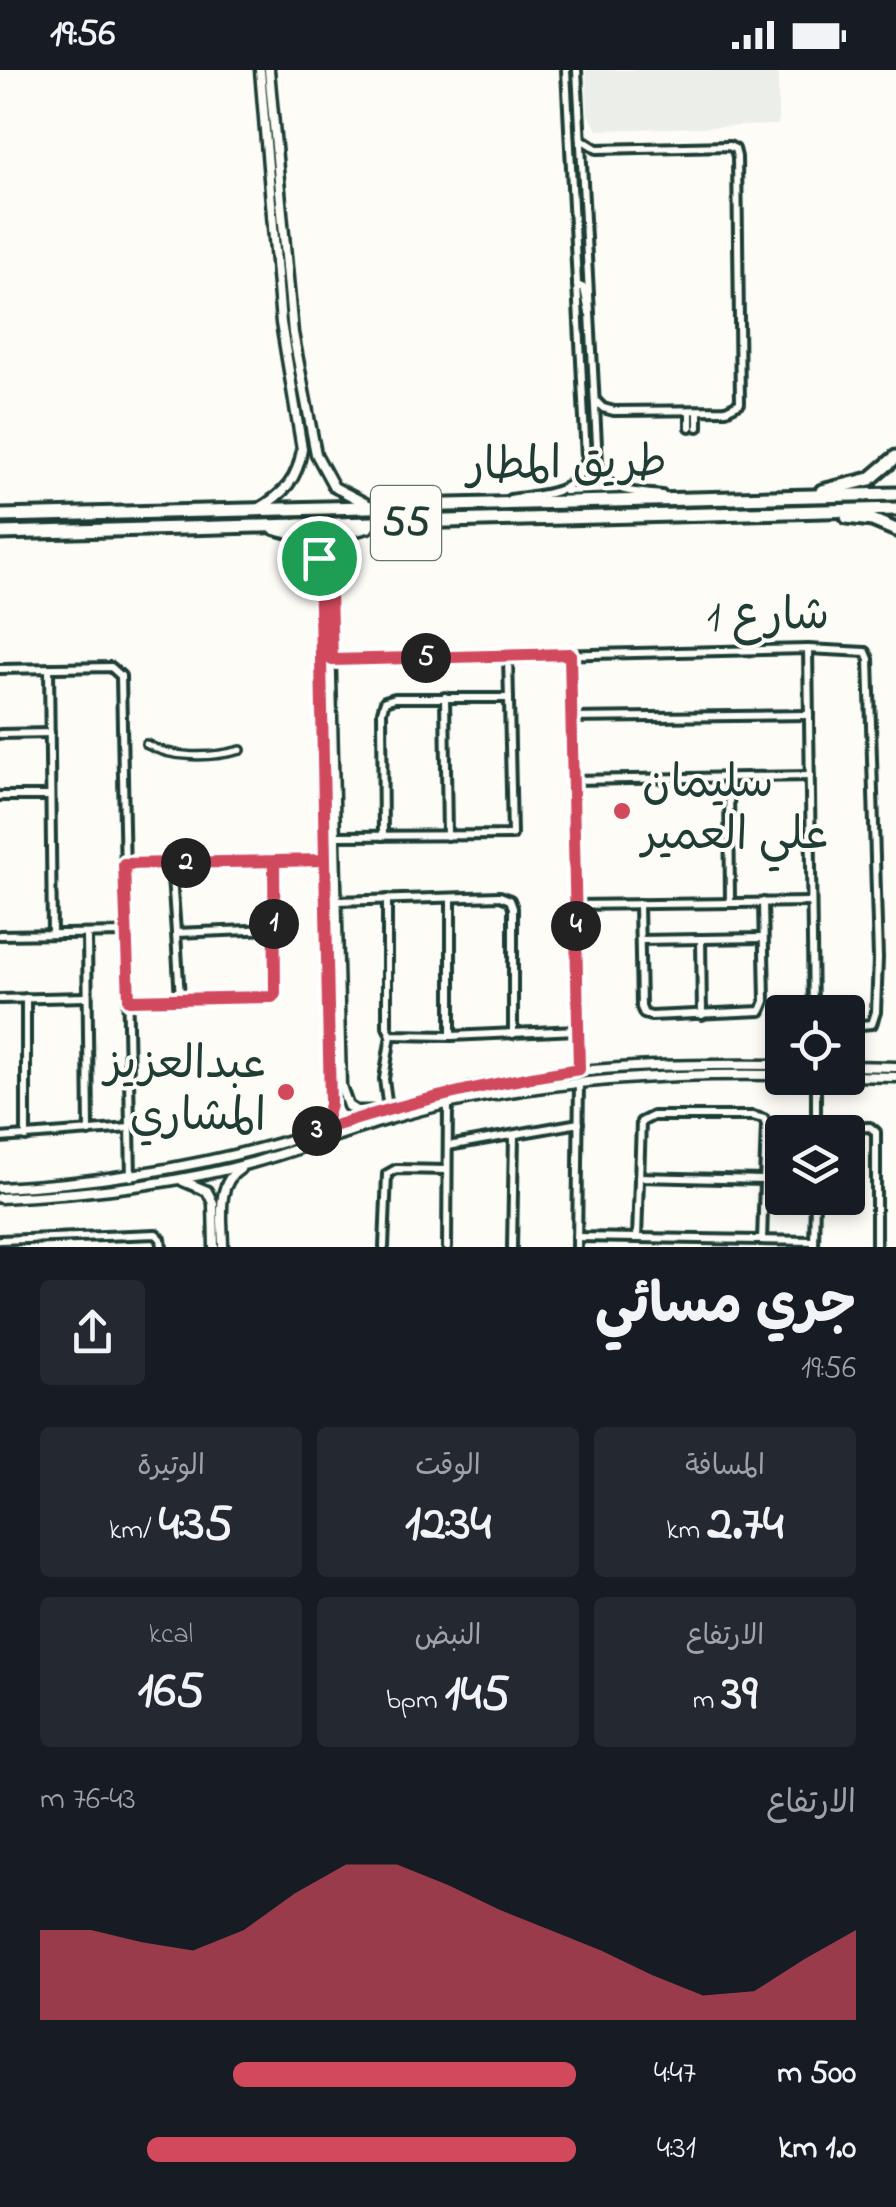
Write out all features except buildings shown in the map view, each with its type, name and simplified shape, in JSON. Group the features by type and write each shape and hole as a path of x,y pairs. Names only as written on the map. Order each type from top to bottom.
{"highway":[{"path":"788,497 860,483 877,475 896,457"},
{"name":"طريق المطار","path":"0,516 896,494"},
{"name":"طريق المطار","path":"0,533 896,509"},
{"path":"813,512 872,520 896,530"}],"street":[{"path":"256,510 290,485 300,467 302,449 281,322 260,70"},
{"path":"270,70 292,333 316,454 334,487 349,498 372,506"},
{"path":"556,492 575,483 584,470 566,70"},
{"path":"577,70 596,437 600,474 618,489"},
{"path":"580,139 597,149 729,146 736,152 741,400 730,410 694,411 614,411 596,401"},
{"path":"577,284 584,288 591,319"},
{"path":"294,399 305,399"},
{"path":"584,410 590,437 596,437"},
{"path":"597,421 614,411"},
{"path":"694,411 694,427"},
{"path":"489,502 556,492 618,489 688,498"},
{"path":"384,1110 356,1111 348,1106 341,1086 328,554 333,541 342,533 390,523"},
{"path":"245,527 303,536 314,544 330,593"},
{"path":"316,1132 329,1115 319,558"},
{"path":"808,650 813,995"},
{"name":"شارع 1","path":"332,660 862,650 870,659 878,958 876,1012 872,1024 865,1025"},
{"path":"570,654 579,1069"},
{"path":"336,836 512,835 508,656"},
{"path":"0,670 112,666 121,676 131,1177"},
{"path":"49,668 52,934"},
{"path":"445,697 447,836"},
{"path":"384,836 385,701 509,698"},
{"path":"571,718 808,715"},
{"path":"0,734 50,733"},
{"path":"146,744 165,755 229,754 241,750"},
{"path":"573,780 810,776"},
{"path":"730,777 730,903"},
{"path":"323,794 329,794 331,814 336,820"},
{"path":"0,796 50,796"},
{"path":"124,864 325,860"},
{"path":"129,1000 272,997 277,990 274,861"},
{"path":"171,864 180,999"},
{"path":"337,901 500,896 510,900 512,1034"},
{"path":"451,898 451,1036"},
{"path":"384,1110 391,1035 387,899"},
{"path":"639,904 644,1014 702,1015 760,1012 765,1002 763,902"},
{"path":"575,905 812,902"},
{"path":"176,933 274,929"},
{"path":"0,935 126,933"},
{"path":"86,934 89,1132"},
{"path":"640,940 763,938"},
{"path":"701,939 702,1015"},
{"path":"0,999 86,997"},
{"path":"26,998 26,1137"},
{"path":"391,1035 578,1030"},
{"path":"329,1062 332,1084 341,1086"},
{"path":"686,1074 688,1067 714,1064"},
{"path":"646,1076 676,1070 680,1065"},
{"path":"1,1195 18,1195 20,1187 131,1177 316,1132 384,1110 524,1078 579,1069 765,1065"},
{"path":"865,1066 896,1067"},
{"path":"1,1195 32,1197 174,1180 252,1163 448,1103 496,1095 646,1076 765,1075"},
{"path":"865,1076 896,1077"},
{"path":"496,1095 496,1089 516,1085 524,1078"},
{"path":"577,1247 579,1082"},
{"path":"460,1101 486,1092 487,1085"},
{"path":"446,1247 448,1103"},
{"path":"637,1238 640,1128 646,1118 753,1116 764,1119 766,1125 762,1240"},
{"path":"448,1146 578,1124"},
{"path":"865,1127 876,1132 876,1247"},
{"path":"0,1138 130,1128"},
{"path":"512,1247 514,1135"},
{"path":"214,1247 228,1177 252,1163"},
{"path":"384,1247 387,1174 396,1169 447,1170"},
{"path":"639,1177 763,1180"},
{"path":"174,1180 191,1182 207,1191 218,1215 224,1247"},
{"path":"32,1197 32,1191 62,1184"},
{"path":"577,1238 814,1244 814,1215"},
{"path":"0,1240 40,1243 156,1234 162,1239 162,1247"},
{"path":"100,1237 100,1247"}],"shaded area":[{"path":"586,70 778,70 778,125 598,130 588,114"}],"place":[{"name":"سليمان علي العمير","path":"622,811"},
{"name":"عبدالعزيز المشاري","path":"286,1092"}],"route":[{"path":"319,558 324,584 330,593 332,660 570,654 579,1069 466,1089 380,1110 316,1132 325,1124 330,1104 325,860 274,861 171,864 124,864 129,1000 275,994 274,861 325,860 319,558"}]}
